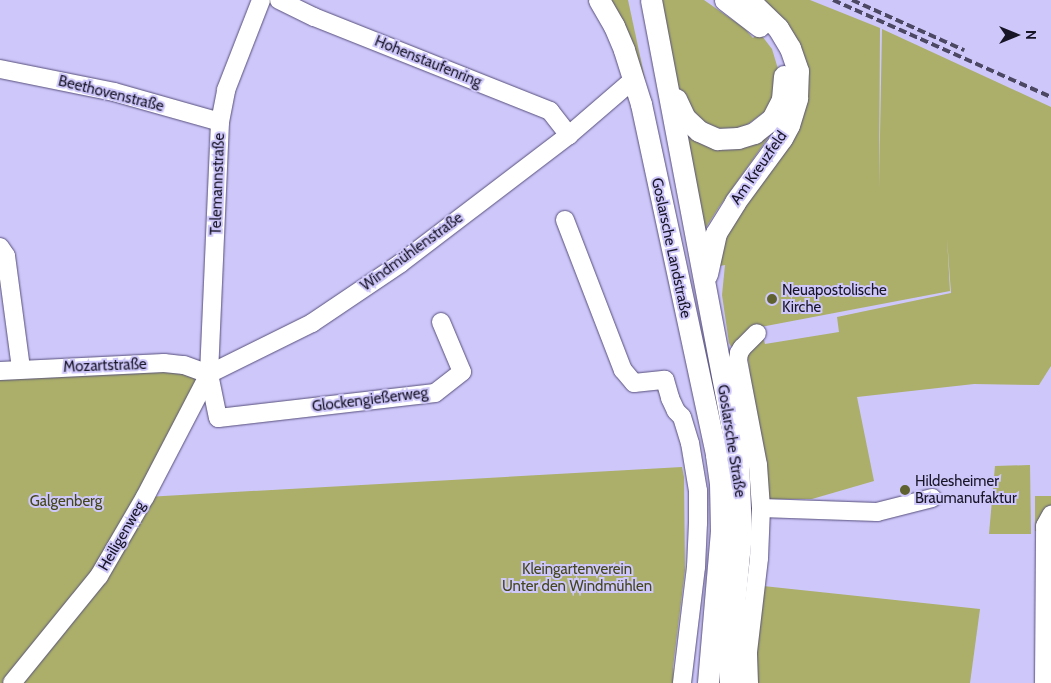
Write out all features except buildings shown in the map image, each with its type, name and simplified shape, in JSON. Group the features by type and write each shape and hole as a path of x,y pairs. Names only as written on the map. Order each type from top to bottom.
{"main road":[{"path":"599,0 614,26 634,79"},
{"path":"638,0 684,232 694,323 692,341"},
{"path":"651,0 661,56 679,109 690,126 717,139 738,138 754,133 766,125 777,112 785,84 781,62 774,46 760,27 742,11 724,0"},
{"name":"Am Kreuzfeld","path":"705,289 708,265 716,233 735,202 782,138 797,98 798,71 790,48 778,28 749,0"},
{"name":"Goslarsche Straße","path":"661,56 738,459 741,494 741,533 729,656 730,683"},
{"name":"Goslarsche Landstraße","path":"634,79 709,417 719,474 721,514 708,683"}],"street":[{"name":"Telemannstraße","path":"210,374 220,122 226,90 261,0"},
{"name":"Hohenstaufenring","path":"279,0 550,112 569,135"},
{"name":"Beethovenstraße","path":"0,69 114,92 220,122"},
{"name":"Windmühlenstraße","path":"210,374 312,323 401,263 569,135 634,79"},
{"path":"565,220 623,370 634,383 665,380 676,411 682,416 690,443 698,491 698,524 696,567 682,683"},
{"path":"0,247 6,256 21,369"},
{"name":"Glockengießerweg","path":"210,374 218,418 435,393 462,372 441,322"},
{"path":"749,683 748,652 759,558 761,508 756,449 738,360 742,348 757,333"},
{"name":"Mozartstraße","path":"0,371 164,363 184,365 210,374"},
{"name":"Heiligenweg","path":"12,683 100,576 210,374"},
{"path":"682,416 709,417"},
{"path":"761,508 877,512 932,498"},
{"path":"1044,683 1048,523"}],"green space":[{"path":"607,0 628,0 645,79 643,80"},
{"path":"660,0 704,0 744,28 753,38 759,32 772,49 778,69 774,105 736,133 693,122 670,69"},
{"path":"762,0 810,0 880,28 879,188 882,29 1051,107 1051,366 1039,385 974,384 857,397 874,481 812,499 765,499 748,358 734,351 729,343 722,295 725,265 715,267 722,237 801,104","holes":["947,238 951,293 837,317 839,332 765,344 761,327 950,291"]},
{"path":"775,128 719,207 705,229 687,132"},
{"name":"Kleingartenverein Unter den Windmühlen","path":"164,363 209,374 146,497 682,467 684,477 685,570 673,667 674,683 0,683 0,371"},
{"path":"1030,465 1031,534 989,534 995,466"},
{"path":"1035,496 1051,496 1051,531 1035,531"},
{"path":"763,586 980,609 970,683 755,683 757,632"}],"railway":[{"path":"833,0 1051,97"},
{"path":"852,0 964,50"}],"place":[{"name":"Neuapostolische Kirche","path":"772,299"},
{"name":"Hildesheimer Braumanufaktur","path":"905,490"}],"park label":[{"name":"Galgenberg","path":"66,502"}]}
